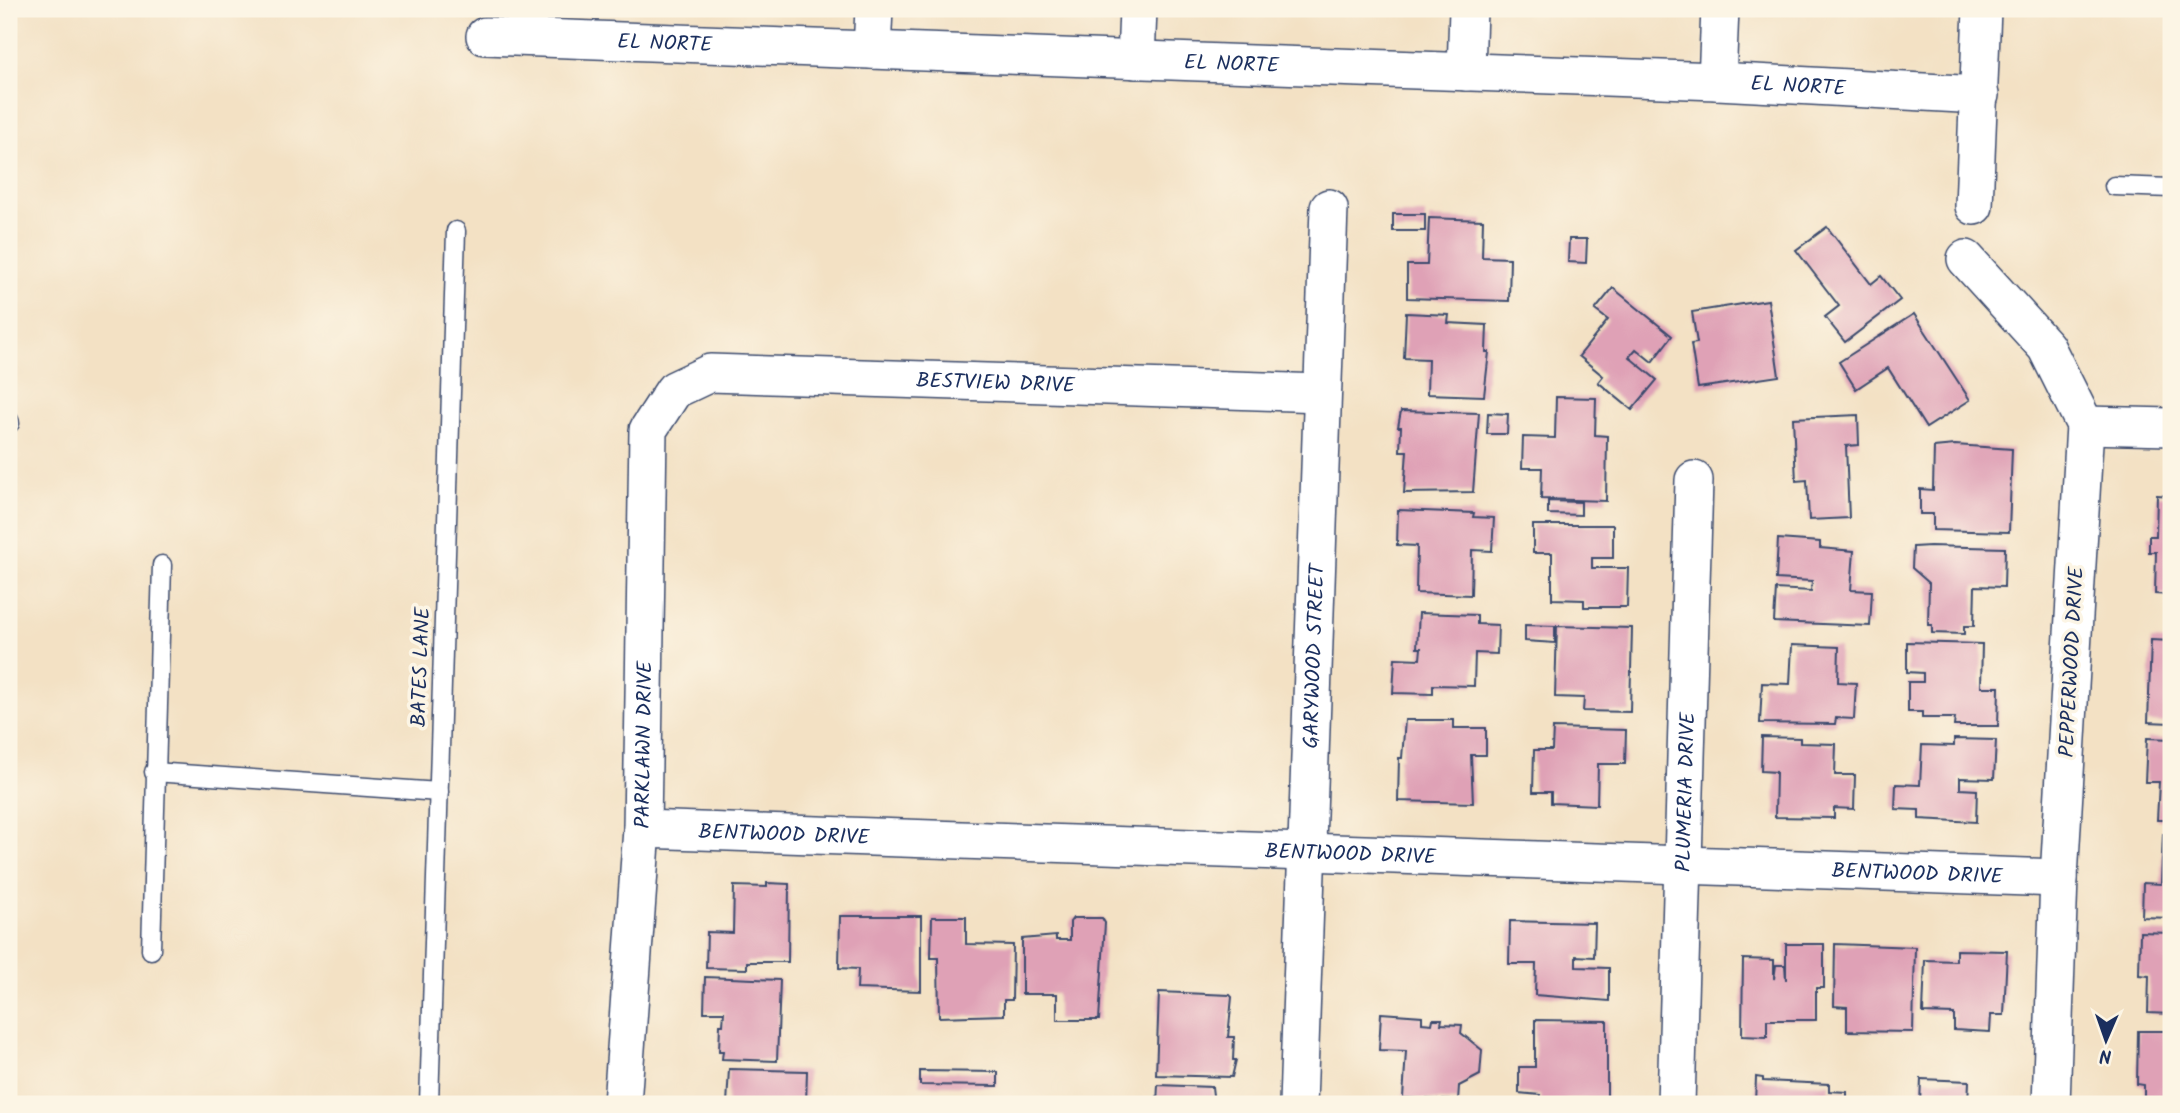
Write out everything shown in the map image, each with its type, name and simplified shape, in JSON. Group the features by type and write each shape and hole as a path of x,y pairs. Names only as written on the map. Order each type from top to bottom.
{"street":[{"path":"872,50 874,9"},
{"path":"1136,60 1138,9"},
{"path":"1466,72 1468,9"},
{"path":"1717,81 1720,9"},
{"path":"1974,206 1982,9"},
{"name":"EL NORTE","path":"485,36 620,25 872,50 1717,81 1980,95"},
{"name":"GARYWOOD STREET","path":"1298,1104 1329,208"},
{"name":"PEPPERWOOD DRIVE","path":"1966,259 2046,347 2085,425 2059,878 2051,1104"},
{"name":"BESTVIEW DRIVE","path":"674,390 710,373 1322,393"},
{"name":"PARKLAWN DRIVE","path":"622,1104 642,829 648,430 674,390"},
{"path":"2085,425 2171,427"},
{"name":"PLUMERIA DRIVE","path":"1676,1104 1694,480"},
{"name":"BENTWOOD DRIVE","path":"642,829 2059,878"}],"lane":[{"path":"2114,186 2171,188"},
{"name":"BATES LANE","path":"429,1104 456,231"},
{"path":"151,950 162,565"},
{"path":"155,772 439,792"}],"building":[{"path":"1393,214 1425,214 1425,231 1393,231"},
{"path":"1429,218 1483,220 1482,257 1510,258 1509,301 1407,298 1407,265 1427,265"},
{"path":"1827,227 1871,284 1881,276 1900,300 1845,342 1825,317 1839,306 1796,250"},
{"path":"1569,239 1587,239 1586,263 1568,262"},
{"path":"1613,288 1672,336 1652,362 1636,349 1629,357 1657,380 1632,410 1598,382 1603,376 1579,356 1608,320 1595,310"},
{"path":"1768,300 1779,376 1698,388 1691,344 1697,343 1692,312"},
{"path":"1406,313 1449,315 1448,323 1487,325 1486,352 1489,352 1484,396 1427,394 1428,359 1404,358"},
{"path":"1914,314 1970,400 1926,428 1888,368 1856,389 1839,362"},
{"path":"1556,397 1596,398 1595,435 1607,436 1606,501 1541,499 1542,468 1522,468 1523,437 1555,438"},
{"path":"1401,411 1479,413 1473,492 1404,493 1407,451 1400,451 1401,427 1398,427"},
{"path":"1488,413 1508,414 1507,434 1487,434"},
{"path":"1858,415 1859,445 1846,446 1849,518 1809,520 1807,480 1796,481 1793,418"},
{"path":"1955,445 2012,449 2009,532 1933,530 1933,514 1920,514 1920,489 1933,490 1934,447"},
{"path":"2157,495 2171,496 2171,595 2155,594 2156,552 2149,552 2149,536 2156,536"},
{"path":"1548,501 1581,502 1581,515 1548,514"},
{"path":"1398,510 1474,513 1473,517 1494,518 1492,551 1472,550 1471,595 1416,593 1417,546 1397,545"},
{"path":"1533,525 1613,525 1613,558 1592,558 1592,568 1628,568 1627,607 1584,607 1584,600 1552,599 1552,553 1533,553"},
{"path":"1778,539 1820,542 1820,548 1854,551 1851,590 1872,591 1870,626 1774,622 1776,589 1811,591 1812,581 1776,579"},
{"path":"1913,547 2005,548 2004,587 1975,586 1974,626 1964,626 1964,634 1932,633 1932,625 1928,625 1929,583 1912,568"},
{"path":"1419,613 1477,615 1477,624 1498,625 1497,654 1475,653 1474,686 1433,685 1433,694 1393,693 1395,658 1420,659 1421,648 1417,648"},
{"path":"1525,625 1555,626 1555,643 1525,641"},
{"path":"1557,626 1632,628 1630,712 1583,711 1584,698 1555,697"},
{"path":"2151,640 2171,641 2171,723 2148,722"},
{"path":"1907,642 1982,644 1981,687 1999,687 1998,726 1954,726 1955,718 1922,718 1922,712 1908,712 1908,682 1923,682 1923,673 1907,672"},
{"path":"1792,645 1839,647 1838,682 1856,683 1854,719 1836,718 1835,724 1760,723 1762,683 1790,684"},
{"path":"1405,720 1454,720 1454,728 1486,728 1486,755 1471,755 1473,803 1398,801 1399,758 1402,758"},
{"path":"1553,728 1626,730 1625,764 1598,764 1597,805 1551,803 1551,792 1533,792 1534,750 1552,750"},
{"path":"1762,737 1800,738 1800,743 1836,744 1835,775 1855,775 1854,809 1834,808 1834,818 1775,817 1776,772 1761,771"},
{"path":"2147,738 2171,739 2171,820 2157,820 2159,782 2145,782"},
{"path":"1954,739 1996,740 1994,779 1960,778 1960,789 1977,790 1976,822 1919,819 1919,810 1895,809 1896,784 1920,785 1922,745 1954,746"},
{"path":"2163,834 2171,834 2171,918 2142,917 2143,883 2161,884"},
{"path":"767,883 789,884 788,962 747,962 747,969 706,968 707,932 733,933 734,886 767,887"},
{"path":"840,916 921,916 921,991 857,989 858,969 839,968"},
{"path":"932,917 966,917 966,944 1013,945 1012,1000 1004,1000 1004,1015 939,1017 938,958 931,958"},
{"path":"1073,918 1102,918 1105,923 1099,1020 1057,1020 1057,994 1022,994 1022,939 1056,936 1056,940 1070,940 1070,922"},
{"path":"1510,921 1595,923 1594,957 1576,956 1576,967 1609,968 1609,1001 1535,995 1536,964 1509,964"},
{"path":"2140,932 2171,933 2171,1014 2148,1013 2149,976 2139,975"},
{"path":"1786,944 1824,944 1824,988 1816,988 1816,1020 1767,1020 1767,1037 1742,1036 1743,959 1774,960 1774,979 1776,965 1785,965 1786,980"},
{"path":"1835,944 1915,947 1913,1032 1847,1031 1847,1007 1834,1006"},
{"path":"1956,950 2007,951 2004,1015 1991,1015 1990,1032 1954,1030 1954,1014 1923,1013 1925,960 1956,961"},
{"path":"705,977 780,980 777,1061 722,1059 723,1051 719,1051 720,1025 723,1025 724,1012 704,1012"},
{"path":"1159,992 1232,997 1228,1037 1234,1037 1233,1060 1236,1060 1232,1077 1156,1075"},
{"path":"1381,1013 1422,1016 1422,1023 1432,1024 1433,1019 1442,1019 1441,1024 1462,1025 1461,1033 1482,1050 1480,1075 1459,1086 1458,1101 1403,1098 1406,1051 1379,1050"},
{"path":"1535,1020 1607,1021 1607,1103 1599,1103 1599,1099 1566,1099 1566,1104 1540,1104 1540,1095 1519,1093 1519,1067 1535,1067"},
{"path":"2138,1031 2171,1031 2171,1104 2144,1104 2144,1085 2137,1084"},
{"path":"729,1069 807,1071 806,1104 727,1104"},
{"path":"920,1071 998,1072 998,1086 920,1085"},
{"path":"1756,1077 1763,1078 1763,1081 1829,1084 1829,1091 1847,1092 1847,1104 1755,1104"},
{"path":"1921,1079 1969,1081 1968,1104 1920,1104"},
{"path":"1158,1085 1212,1087 1214,1104 1157,1104"}]}
